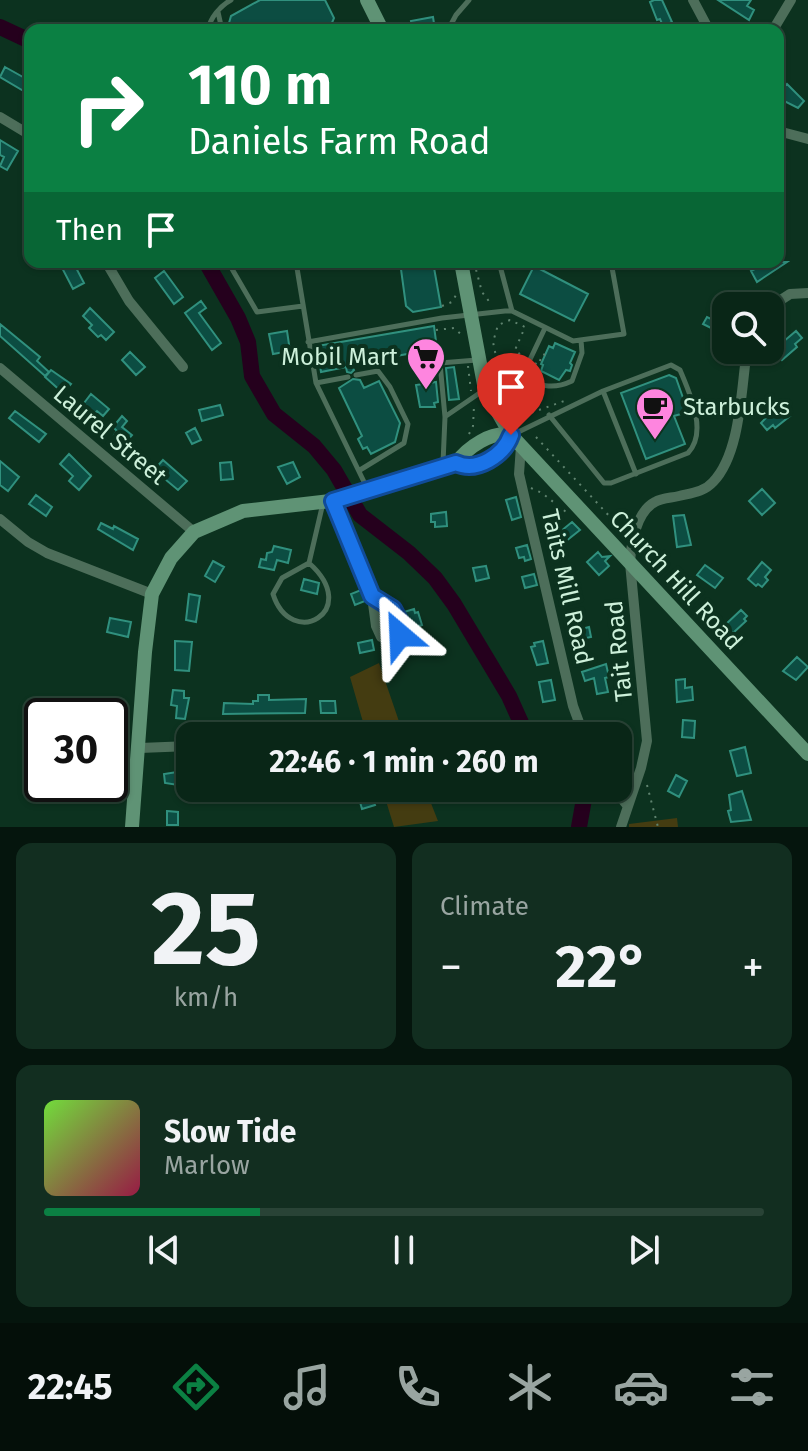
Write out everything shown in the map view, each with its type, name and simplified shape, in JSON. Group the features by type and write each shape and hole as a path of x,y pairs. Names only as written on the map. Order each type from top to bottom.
{"main road":[{"path":"367,0 379,24"},
{"name":"Church Hill Road","path":"462,268 485,390 516,441 808,754"},
{"path":"132,827 152,594 171,558 194,532 243,511 332,501 450,465 470,467 496,457 516,441"}],"street":[{"path":"693,0 706,24"},
{"path":"777,24 791,0"},
{"path":"0,117 24,131"},
{"path":"784,133 808,139"},
{"path":"110,268 129,301 183,367"},
{"path":"784,298 790,294 808,293"},
{"path":"632,540 646,510 653,503 699,492 712,483 722,470 732,448 745,364"},
{"name":"Laurel Street","path":"0,368 194,532"},
{"name":"Taits Mill Road","path":"516,441 519,474 579,722"},
{"path":"332,501 372,596"},
{"path":"0,519 47,553 152,594"},
{"name":"Tait Road","path":"621,827 647,741 630,563 632,540"},
{"path":"140,748 176,747"}],"lane":[{"path":"210,24 231,0"},
{"path":"451,24 469,0"},
{"path":"218,12 221,24"},
{"path":"231,268 257,312 303,306"},
{"path":"297,268 316,383 360,470 363,493"},
{"path":"501,268 512,311"},
{"path":"308,342 512,311 573,341 624,334 612,268"},
{"path":"545,328 525,370 528,377 549,387 557,388 572,381 582,353 581,340"},
{"path":"450,465 440,363 478,360"},
{"path":"516,441 549,415 671,365 680,370 692,399 697,425 695,446 688,453 604,483 549,415"},
{"path":"356,375 378,371 390,387 408,424 404,443 360,470"},
{"path":"316,383 348,377"},
{"path":"445,417 485,390"},
{"path":"603,391 636,474"},
{"path":"309,563 322,575 330,596 319,618 302,622 284,615 273,594 282,578 309,563 332,501"}],"path":[{"path":"476,268 482,292 489,299"},
{"path":"442,306 452,302 456,292"},
{"path":"473,426 479,428"},
{"path":"536,437 632,540"},
{"path":"526,487 542,493 572,517"},
{"path":"639,774 649,788 658,827"}],"shaded area":[{"path":"379,663 399,722 363,722 350,677"},
{"path":"386,802 431,802 438,821 394,827"},
{"path":"677,818 678,827 629,827 629,824"}],"building":[{"path":"260,0 325,0 334,18 332,24 229,24 231,16"},
{"path":"662,0 672,22 662,24 660,19 657,20 650,2"},
{"path":"718,0 751,0 747,6 754,10 749,20"},
{"path":"433,17 434,24 412,24 411,21"},
{"path":"5,67 24,78 24,91 0,77"},
{"path":"787,84 804,101 798,108 784,101 784,87"},
{"path":"0,140 18,151 7,170 0,166 4,157 0,155"},
{"path":"62,268 76,268 84,283 73,289"},
{"path":"401,268 434,268 441,307 413,312 406,306"},
{"path":"533,268 538,268 588,294 574,321 520,294"},
{"path":"757,268 778,268 757,282 751,271"},
{"path":"164,271 183,297 174,304 155,278"},
{"path":"201,301 206,308 199,313 221,343 212,350 185,313"},
{"path":"90,308 114,332 106,340 89,328 92,325 83,316"},
{"path":"707,317 712,317 712,328 703,324"},
{"path":"0,324 40,357 37,361 49,372 45,376 0,336"},
{"path":"434,326 437,349 427,352 428,356 413,359 413,353 351,365 354,370 351,373 347,372 346,367 321,372 317,346"},
{"path":"287,331 290,351 273,354 269,334"},
{"path":"796,331 802,338 784,358 784,341"},
{"path":"555,343 575,352 570,371 566,370 559,380 541,371 549,346 553,348"},
{"path":"130,352 145,367 136,375 122,360"},
{"path":"454,367 459,399 449,400 446,368"},
{"path":"51,370 71,384 63,393 45,377"},
{"path":"669,375 676,378 688,412 674,416 685,444 646,459 621,393"},
{"path":"353,379 360,380 364,388 379,381 400,423 395,442 371,454 367,447 363,449 358,439 362,436 339,388"},
{"name":"Mobil Mart","path":"436,382 438,402 434,403 435,407 420,407 416,385"},
{"path":"91,394 109,409 103,416 97,411 92,416 81,407"},
{"path":"780,403 790,416 775,428 773,425 767,430 761,423"},
{"path":"220,405 223,415 202,421 199,410"},
{"path":"15,411 46,434 39,442 9,418"},
{"path":"122,416 127,421 122,427 132,435 124,444 114,435 117,431 113,427"},
{"path":"195,428 201,440 192,444 186,433"},
{"path":"69,454 91,476 79,490 69,481 73,476 60,464"},
{"path":"163,460 187,481 178,490 154,470"},
{"path":"0,461 19,477 8,491 0,485"},
{"path":"231,462 233,479 221,480 220,463"},
{"path":"293,462 300,477 287,484 278,467"},
{"path":"762,489 775,503 762,515 749,501"},
{"path":"36,495 52,507 46,516 29,504"},
{"path":"516,497 521,517 512,520 506,500"},
{"path":"446,512 447,526 435,527 431,514"},
{"path":"684,515 691,545 677,547 673,516"},
{"path":"572,522 580,530 566,541 560,534"},
{"path":"101,523 113,529 114,526 138,539 133,550 98,529"},
{"path":"527,545 531,559 525,561 524,557 519,558 516,548"},
{"path":"274,546 291,550 288,563 277,560 274,570 259,567 261,559 266,560 267,553 272,552"},
{"path":"598,552 602,557 610,556 605,561 609,566 599,575 587,562"},
{"path":"213,561 224,567 215,582 205,576"},
{"path":"762,562 771,570 762,587 748,579"},
{"path":"705,565 723,578 715,588 697,575"},
{"path":"486,566 489,578 476,581 473,568"},
{"path":"534,574 537,585 525,588 522,577"},
{"path":"304,579 319,583 317,594 301,590"},
{"path":"361,590 365,601 355,605 351,594"},
{"path":"189,594 200,596 196,622 186,620"},
{"path":"414,609 422,625 408,629 404,612"},
{"path":"741,610 747,616 746,621 733,633 725,625"},
{"path":"110,618 131,622 128,637 107,632"},
{"path":"589,627 591,637 576,640 574,631"},
{"path":"372,640 374,650 360,653 358,643"},
{"path":"175,641 192,642 189,671 175,670"},
{"path":"543,641 548,663 537,665 531,647"},
{"path":"797,657 808,667 796,680 783,671"},
{"path":"606,664 608,692 597,694 594,678 585,681 582,672"},
{"path":"685,679 685,688 692,687 693,700 677,702 676,680"},
{"path":"551,680 555,700 543,702 539,682"},
{"path":"173,690 184,691 184,698 189,698 185,719 176,718 177,706 171,705"},
{"path":"258,695 269,695 269,700 306,699 305,713 223,714 224,703 253,704 253,701 258,701"},
{"path":"320,701 335,701 336,713 321,713"},
{"path":"683,720 695,721 694,738 682,737"},
{"path":"745,747 751,773 737,776 730,751"},
{"path":"176,772 176,785 165,783 164,774"},
{"path":"676,775 687,781 679,797 668,791"},
{"path":"742,791 751,820 731,822 729,795"},
{"path":"360,802 374,802 375,805 362,809"},
{"path":"167,811 178,812 178,825 167,825"}],"waterway":[{"path":"0,27 24,38"},
{"path":"209,268 238,318 248,342 252,376 274,414 314,446 334,470 360,515 409,553 435,578 509,696 521,722"},
{"path":"579,827 583,802"}],"place":[{"name":"Mobil Mart","path":"426,391"},
{"name":"Starbucks","path":"655,441"}],"route":[{"path":"400,635 399,617 385,602 372,596 333,501 456,463 470,467 496,457 508,445 511,435"}]}
